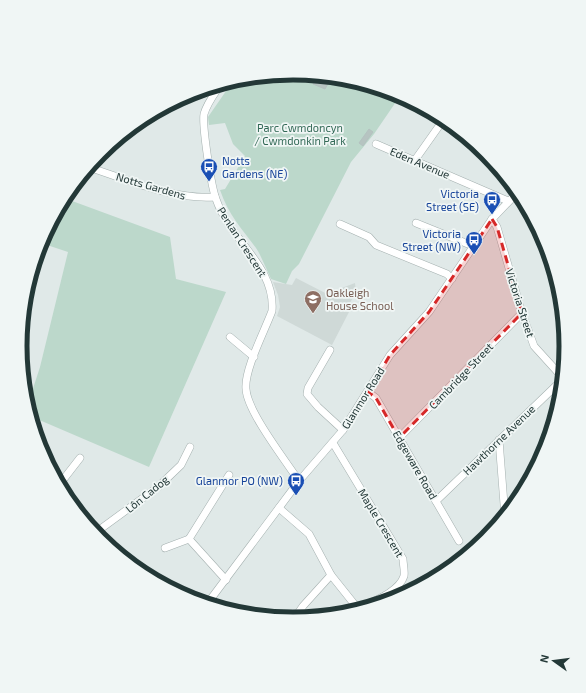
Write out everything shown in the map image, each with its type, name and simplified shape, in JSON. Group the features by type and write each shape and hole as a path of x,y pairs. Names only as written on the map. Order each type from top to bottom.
{"street":[{"name":"Penlan Crescent","path":"215,93 207,105 204,123 215,197 230,227 250,251 267,280 273,300 272,311 248,373 246,388 250,406 299,480"},
{"path":"415,160 440,124"},
{"name":"Eden Avenue","path":"376,144 508,202"},
{"name":"Notts Gardens","path":"95,169 179,195 195,198 215,197"},
{"name":"Glanmor Road","path":"211,599 299,480 343,430 390,355 429,312 492,219 513,197"},
{"name":"Victoria Street","path":"492,219 497,226 522,313 534,346 557,373"},
{"path":"416,223 473,246"},
{"path":"340,224 369,237 376,245 446,274 452,279"},
{"name":"Cambridge Street","path":"399,438 522,313"},
{"path":"230,337 254,357"},
{"path":"330,350 308,388 307,394 310,400 343,430"},
{"name":"Hawthorne Avenue","path":"436,501 556,385"},
{"name":"Edgeware Road","path":"368,392 376,398 459,541"},
{"path":"499,440 504,508"},
{"name":"Maple Crescent","path":"333,443 403,560 404,575 398,585 382,597"},
{"name":"Lôn Cadog","path":"100,529 158,488 181,465 190,446"},
{"path":"63,479 80,458"},
{"path":"165,548 190,539 229,475"},
{"path":"279,508 309,534 331,575 355,605"},
{"path":"190,539 226,580"},
{"path":"299,612 331,575"}],"highlighted area":[{"path":"492,219 497,227 522,313 399,438 376,398 368,392 390,355 429,312"}],"shaded area":[{"name":"Oakleigh House School","path":"296,278 333,297 339,289 355,283 356,293 346,309 349,312 332,345 277,316 280,307 278,295 273,282 292,285"}],"green space":[{"name":"Parc Cwmdoncyn / Cwmdonkin Park","path":"293,80 328,83 362,90 396,102 374,134 351,162 299,264 292,271 286,284 271,279 256,248 236,221 223,199 220,190 225,189 245,156 233,144 225,123 209,125 208,117 227,89 276,81"},
{"path":"71,201 170,237 176,279 226,292 149,467 37,419 31,394 40,367 68,252 47,245 54,229"}],"building":[{"path":"315,82 328,83 325,89 313,84"},
{"path":"369,129 373,132 363,146 359,143"}],"place":[{"name":"Notts Gardens (NE)","path":"209,182"},
{"name":"Victoria Street (SE)","path":"492,215"},
{"name":"Victoria Street (NW)","path":"474,255"},
{"name":"Oakleigh House School","path":"313,314"},
{"name":"Glanmor PO (NW)","path":"296,496"}]}
